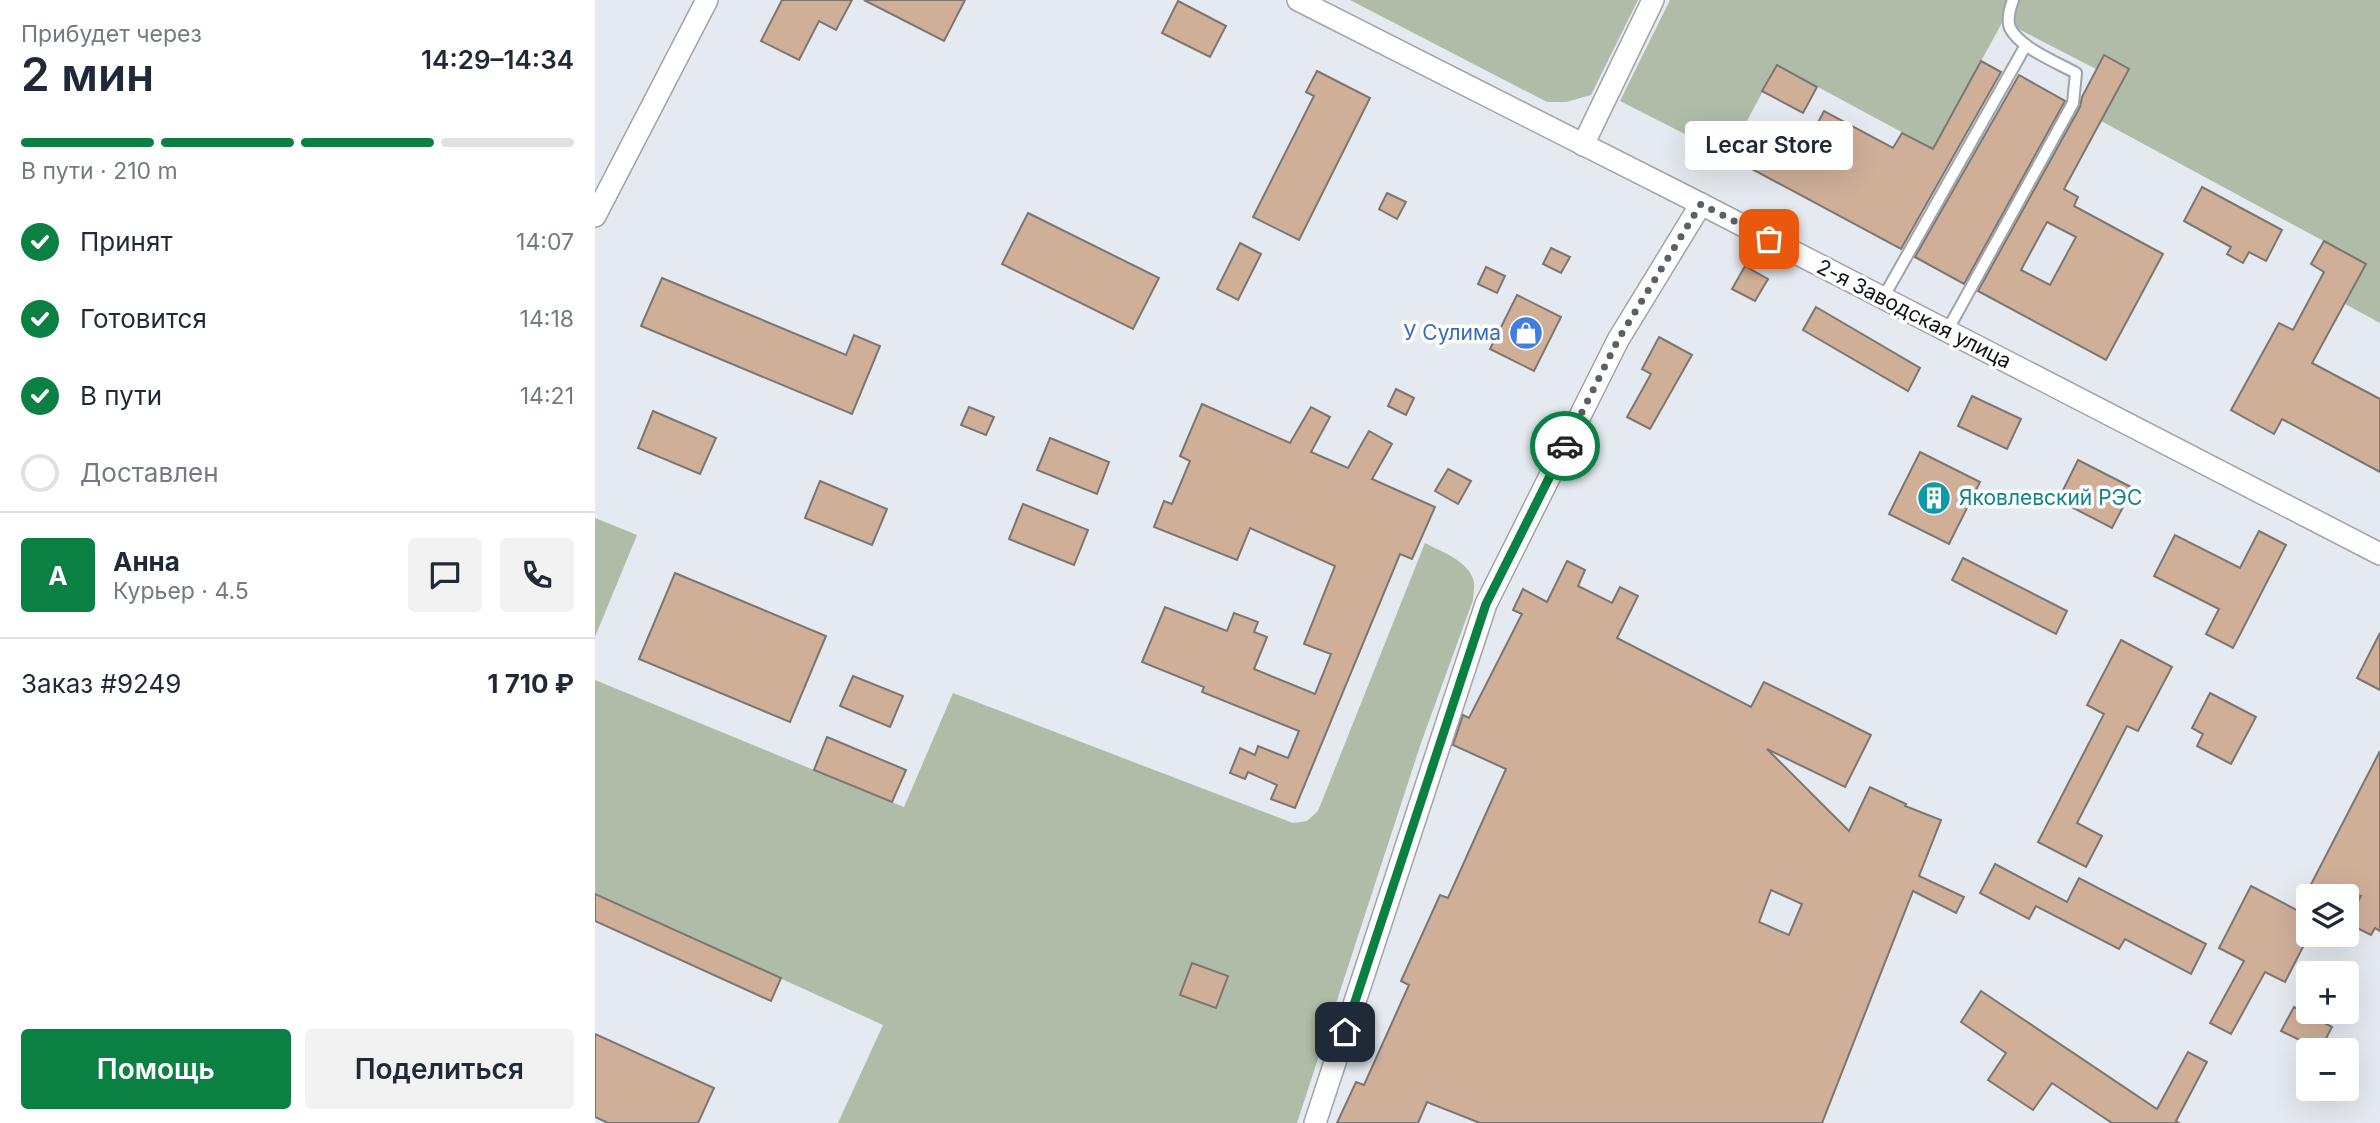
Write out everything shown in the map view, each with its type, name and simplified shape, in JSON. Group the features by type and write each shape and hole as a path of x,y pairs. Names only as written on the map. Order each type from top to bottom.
{"street":[{"path":"595,216 707,0"},
{"name":"2-я Заводская улица","path":"1298,0 2380,554"},
{"path":"1583,145 1653,0"},
{"path":"1315,1123 1486,604 1618,340 1701,204"}],"lane":[{"path":"1947,331 2073,103 2076,73 2026,46 2010,27 2009,10 2013,0"},
{"path":"1883,298 2026,46"}],"green space":[{"path":"1350,0 1638,0 1591,95 1566,102 1547,102"},
{"path":"1670,0 2380,0 2380,323 2345,304 2366,264 2101,121 2129,70 2104,56 2096,69 2003,21 1933,149 1777,65 1728,156 1620,101"},
{"path":"595,518 637,535 595,637"},
{"path":"1425,543 1467,568 1474,582 1473,600 1421,743 1297,1123 838,1123 883,1025 595,894 595,680 904,807 953,693 1293,823 1307,821 1318,811"}],"building":[{"path":"782,0 852,0 836,30 819,21 799,60 761,41"},
{"path":"864,0 965,0 944,41"},
{"path":"1178,1 1226,26 1210,57 1162,33"},
{"path":"2104,55 2129,69 2064,189 2078,197 2074,206 2163,254 2106,360 1978,291 2080,107 2082,97","holes":["2047,222 2076,237 2050,285 2021,270"]},
{"path":"1981,61 2001,72 1901,249 1752,169 1769,137 1801,155 1824,111 1893,148 1902,133 1933,149"},
{"path":"1777,65 1817,87 1803,113 1762,91"},
{"path":"1317,71 1370,98 1299,240 1253,217 1314,96 1306,92"},
{"path":"2019,75 2065,101 1964,284 1915,257"},
{"path":"2202,187 2282,230 2266,261 2249,252 2243,263 2227,254 2231,247 2184,221"},
{"path":"1387,193 1406,202 1397,219 1379,209"},
{"path":"1028,213 1159,278 1133,329 1002,264"},
{"path":"2324,241 2366,264 2312,363 2380,399 2380,472 2282,419 2274,434 2231,410 2279,323 2293,330 2324,272 2311,264"},
{"path":"1240,243 1261,254 1238,300 1217,289"},
{"path":"1551,248 1570,257 1561,273 1543,264"},
{"path":"1745,266 1768,279 1755,301 1732,289"},
{"path":"1486,267 1505,276 1497,293 1478,284"},
{"path":"662,278 846,355 854,335 880,346 852,414 641,326"},
{"name":"У Сулима","path":"1517,295 1561,317 1534,371 1490,349"},
{"path":"1816,307 1920,368 1908,391 1803,330"},
{"path":"1659,337 1692,355 1650,429 1627,417 1651,374 1642,369"},
{"path":"1396,389 1414,398 1406,415 1388,406"},
{"path":"1972,396 2021,419 2007,449 1958,426"},
{"path":"1202,404 1290,443 1311,407 1330,417 1311,452 1348,468 1369,431 1392,444 1372,479 1435,507 1412,559 1400,554 1295,808 1271,799 1277,785 1248,772 1245,779 1230,773 1240,748 1255,755 1258,746 1288,758 1299,731 1202,692 1204,687 1142,662 1165,607 1227,631 1234,613 1258,622 1254,632 1267,637 1254,669 1315,694 1331,654 1304,644 1335,566 1250,528 1237,560 1154,527 1164,501 1172,504 1190,461 1180,456"},
{"path":"969,407 994,417 986,435 961,425"},
{"path":"653,411 716,438 700,474 638,448"},
{"path":"1050,438 1109,462 1097,494 1037,470"},
{"name":"Яковлевский РЭС","path":"1920,452 1980,482 1949,544 1889,514"},
{"path":"2078,460 2133,488 2112,528 2058,500"},
{"path":"1448,469 1471,481 1458,504 1435,491"},
{"path":"820,481 887,509 872,545 805,518"},
{"path":"1023,504 1088,530 1074,565 1009,539"},
{"path":"2259,531 2286,545 2233,648 2206,634 2219,609 2154,576 2175,535 2240,568"},
{"path":"1963,558 2067,611 2056,634 1952,580"},
{"path":"1567,561 1585,570 1578,586 1612,603 1620,587 1638,596 1617,638 1751,707 1764,682 1871,735 1845,787 1767,749 1849,831 1870,787 1906,804 1905,806 1941,820 1919,876 1964,897 1956,913 1913,891 1822,1123 1480,1123 1427,1102 1418,1123 1337,1123 1356,1082 1364,1085 1409,985 1401,981 1440,895 1448,898 1506,769 1453,745 1463,715 1469,718 1522,614 1513,610 1523,589 1547,602","holes":["1771,890 1802,904 1789,935 1759,922"]},
{"path":"675,573 826,636 790,722 639,659"},
{"path":"2380,633 2380,690 2357,678"},
{"path":"2121,640 2172,667 2138,731 2127,726 2077,823 2102,836 2086,867 2038,842 2104,714 2087,705"},
{"path":"853,676 903,696 890,727 840,706"},
{"path":"2210,693 2256,717 2231,764 2197,746 2203,734 2192,728"},
{"path":"827,737 906,770 892,802 814,770"},
{"path":"2380,751 2380,931 2375,928 2371,935 2359,929 2359,884 2311,884"},
{"path":"1995,864 2067,902 2079,878 2206,944 2191,974 2125,939 2119,949 2036,906 2029,919 1980,893"},
{"path":"2251,886 2296,910 2296,947 2303,947 2285,982 2265,972 2231,1034 2210,1023 2244,961 2219,948"},
{"path":"595,894 781,978 771,1001 595,921"},
{"path":"1192,963 1228,976 1216,1008 1180,995"},
{"path":"1981,991 2157,1109 2188,1052 2207,1062 2176,1121 2179,1123 2112,1123 2052,1083 2033,1110 1988,1080 2006,1053 1961,1022"},
{"path":"2294,1007 2296,1024 2326,1024 2332,1027 2326,1038 2296,1038 2281,1031"},
{"path":"595,1034 714,1088 698,1123 608,1123 595,1117"}],"way so far":[{"path":"1565,446 1618,340 1701,204 1769,239"}],"place":[{"name":"Lecar Store","path":"1769,239"},
{"name":"У Сулима","path":"1526,333"},
{"name":"Яковлевский РЭС","path":"1934,498"}],"route":[{"path":"1345,1032 1486,604 1565,446"}]}
